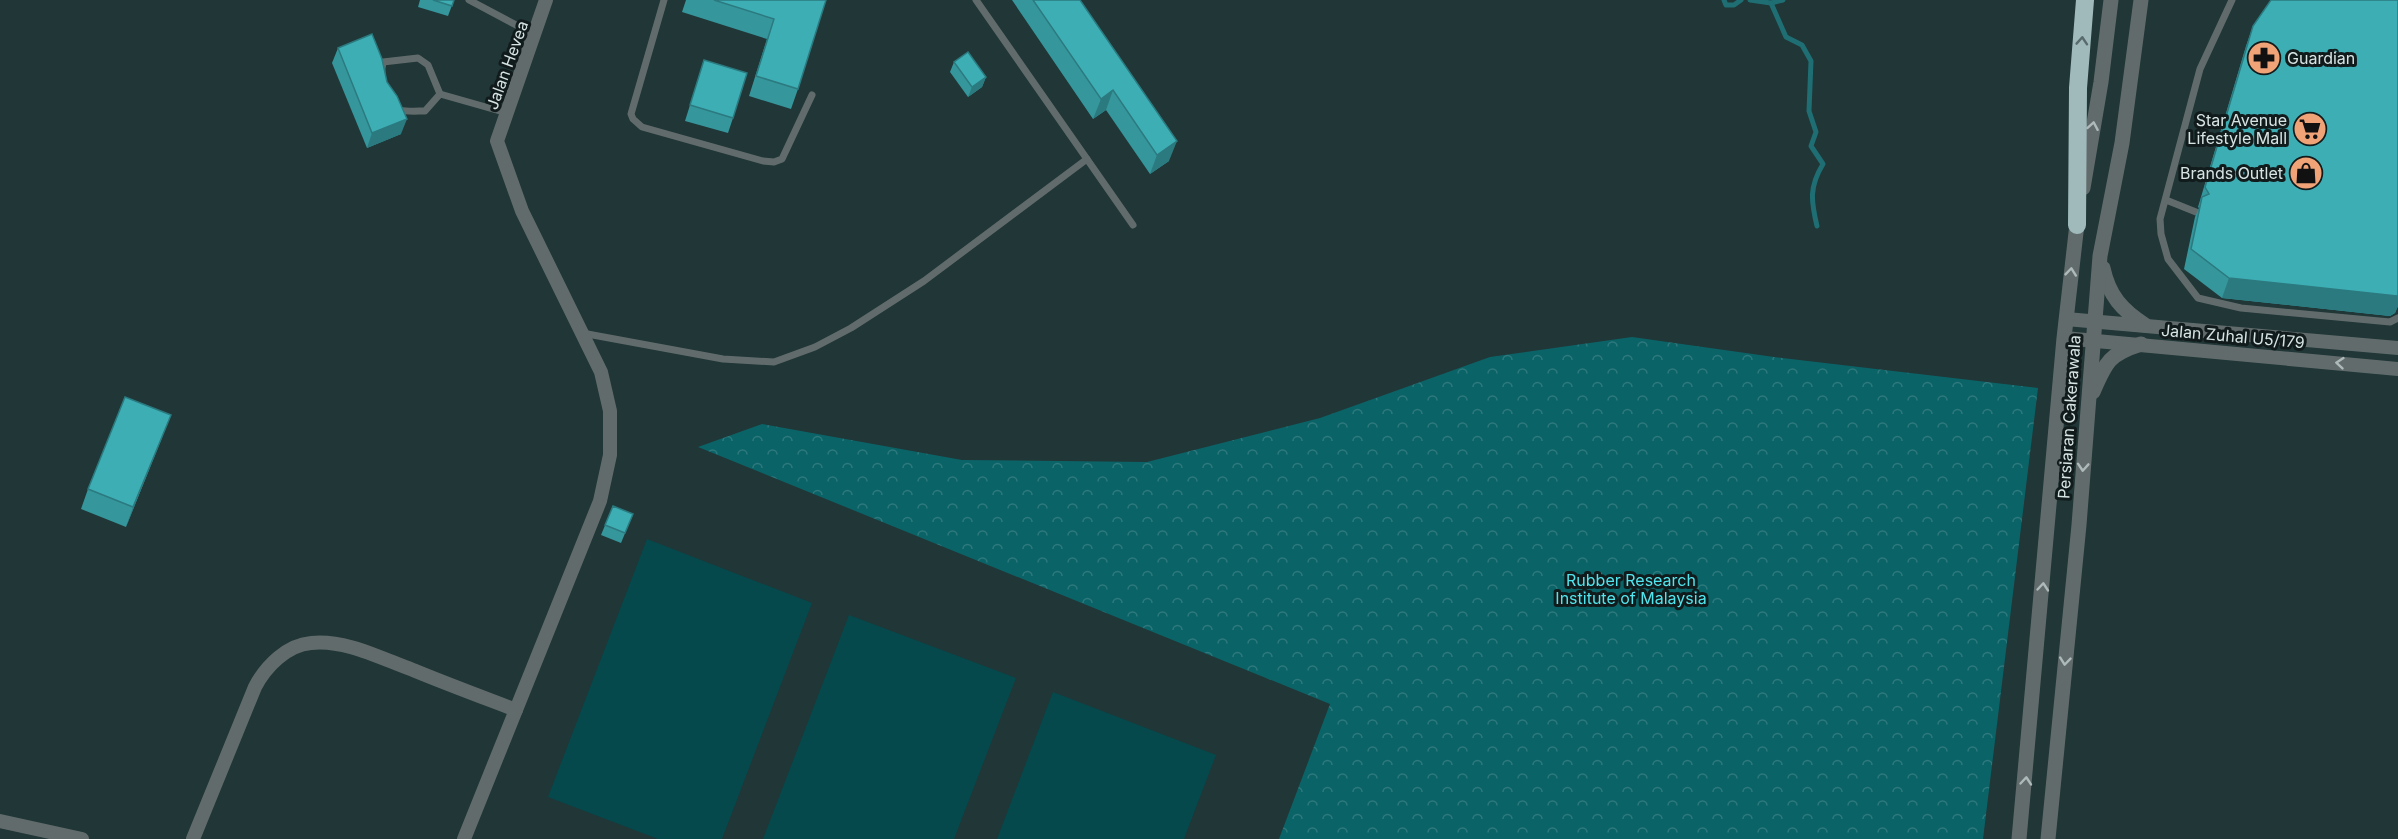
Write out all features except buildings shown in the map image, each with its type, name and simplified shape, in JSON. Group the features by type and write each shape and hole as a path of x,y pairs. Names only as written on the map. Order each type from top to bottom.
{"highway":[{"path":"2077,225 2078,88 2085,0"}],"street":[{"name":"Persiaran Cakerawala","path":"2019,839 2066,319 2077,225 2101,82 2111,0"},
{"name":"Persiaran Cakerawala","path":"2048,839 2079,525 2100,256 2122,143 2141,0"},
{"name":"Jalan Hevea","path":"548,2 497,141 522,211 582,333"},
{"path":"2100,256 2106,284 2116,302 2145,325"},
{"name":"Jalan Zuhal U5/179","path":"2066,319 2396,344"},
{"path":"464,839 600,501 610,455 610,411 601,372 582,333"},
{"name":"Jalan Zuhal U5/179","path":"2064,338 2398,369"},
{"path":"2088,409 2107,363 2120,350 2141,344"},
{"path":"193,839 262,673 292,649 310,643 330,644 365,652 516,710"},
{"path":"0,821 82,839"}],"lane":[{"path":"469,0 535,35"},
{"path":"664,0 631,114 636,123 763,162 774,162 782,159 812,95"},
{"path":"976,0 1133,225"},
{"path":"2232,0 2200,69 2160,219 2161,234 2168,259 2198,298 2241,308 2390,322 2398,318"},
{"path":"418,58 428,65 440,94 425,111 400,110 390,102 381,75 383,62 418,58"},
{"path":"440,94 507,113"},
{"path":"582,333 723,359 774,362 814,347 851,328 924,281 1088,159"},
{"path":"2166,200 2196,212"}],"green space":[{"name":"Rubber Research Institute of Malaysia","path":"1632,337 1774,357 2038,388 1983,839 1279,839 1330,704 698,447 762,424 962,460 1147,462 1320,418 1490,357"}],"shaded area":[{"path":"647,539 812,603 722,839 658,839 548,797"},
{"path":"849,615 1016,678 954,839 763,839"},
{"path":"1053,692 1216,755 1184,839 997,839"}],"waterway":[{"path":"1724,0 1726,5 1734,5 1741,0"},
{"path":"1750,0 1771,3 1783,0"},
{"path":"1771,3 1786,37 1802,45 1811,61 1809,111 1816,132 1811,146 1823,164 1815,180 1812,194 1817,226"}],"place":[{"name":"Guardian","path":"2264,58"},
{"name":"Star Avenue Lifestyle Mall","path":"2310,129"},
{"name":"Brands Outlet","path":"2306,173"}]}
